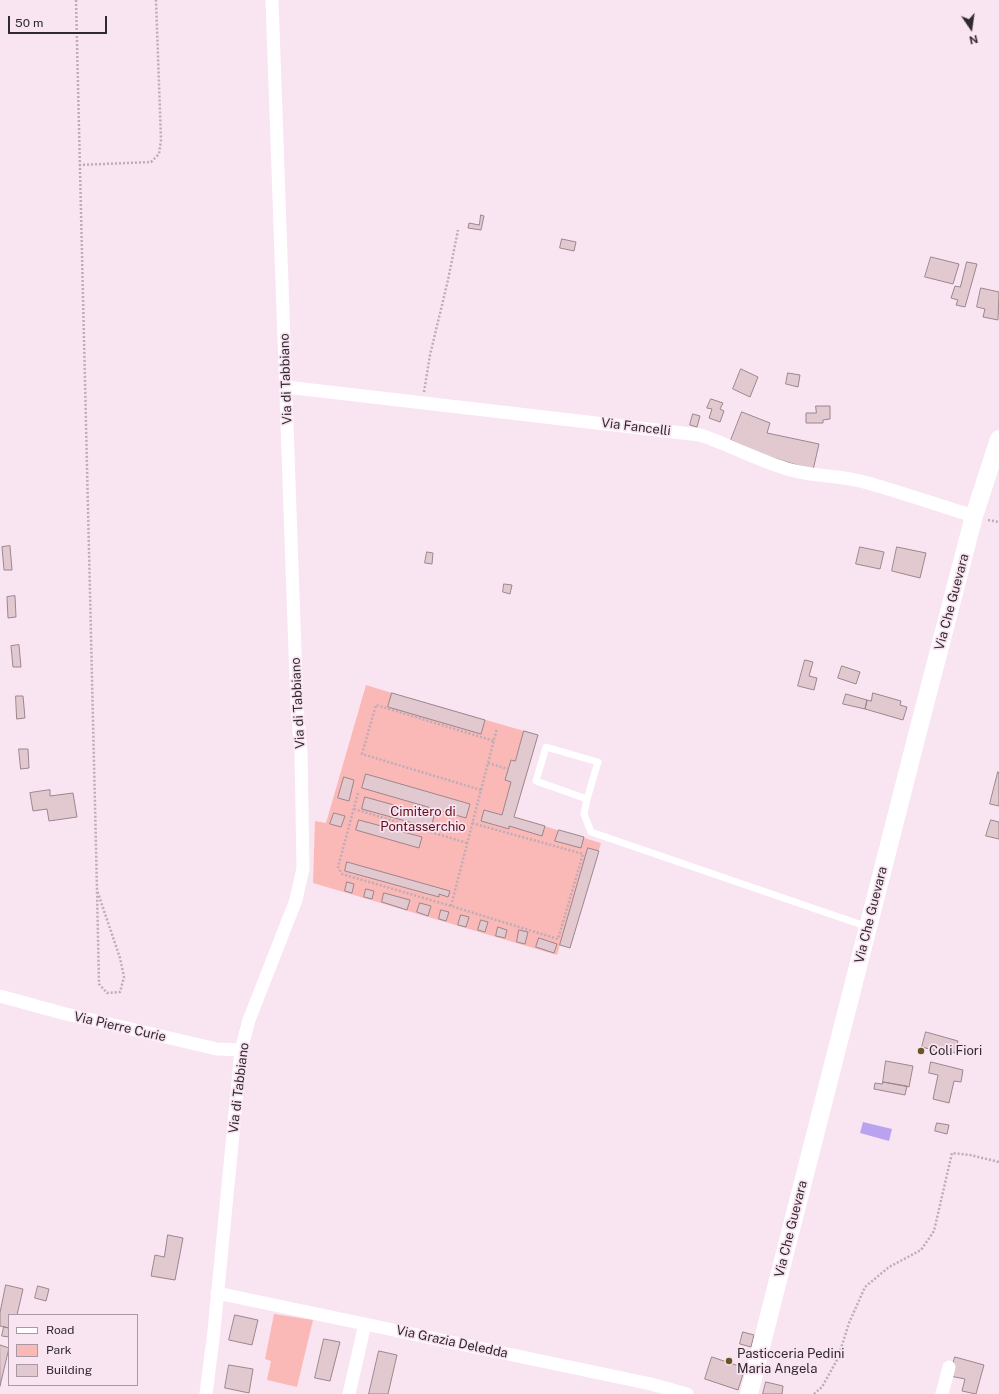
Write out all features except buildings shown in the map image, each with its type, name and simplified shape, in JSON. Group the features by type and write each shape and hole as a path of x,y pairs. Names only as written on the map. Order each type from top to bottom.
{"main road":[{"name":"Via Che Guevara","path":"749,1394 974,516 999,439"}],"street":[{"name":"Via di Tabbiano","path":"206,1394 241,1050 249,1020 296,900 303,868 301,752 297,708 272,0"},
{"name":"Via Fancelli","path":"286,387 700,435 721,442 770,463 792,470 812,474 836,476 863,482 974,516"},
{"name":"Via Pierre Curie","path":"0,996 62,1014 217,1049 241,1050"},
{"name":"Via Grazia Deledda","path":"217,1293 644,1383 687,1394"},
{"path":"349,1394 366,1324"},
{"path":"942,1394 949,1367"}],"lane":[{"path":"587,799 536,781 546,746 598,762 584,814 591,832 868,927"}],"path":[{"path":"76,0 99,984 107,993 120,992 124,977 120,958 97,890"},
{"path":"79,165 151,162 159,154 161,140 156,0"},
{"path":"423,402 429,360 458,230"},
{"path":"481,790 362,754 376,705 494,741"},
{"path":"451,906 497,728"},
{"path":"488,763 508,769"},
{"path":"358,793 338,867 342,874 558,939 582,854 472,823"},
{"path":"354,809 467,843"},
{"path":"814,1394 822,1387 838,1358 849,1323 865,1287 889,1267 921,1250 934,1231 952,1153 970,1155 999,1162"}],"green space":[{"name":"Cimitero di Pontasserchio","path":"366,685 538,735 514,817 601,843 570,948 560,945 557,955 313,883 315,821 326,823"},
{"path":"274,1314 313,1320 297,1387 267,1380 271,1361 265,1359"}],"shaded area":[{"path":"863,1122 892,1129 889,1141 860,1133"}],"place":[{"name":"Coli Fiori","path":"921,1051"},
{"name":"Pasticceria Pedini Maria Angela","path":"729,1361"}]}
